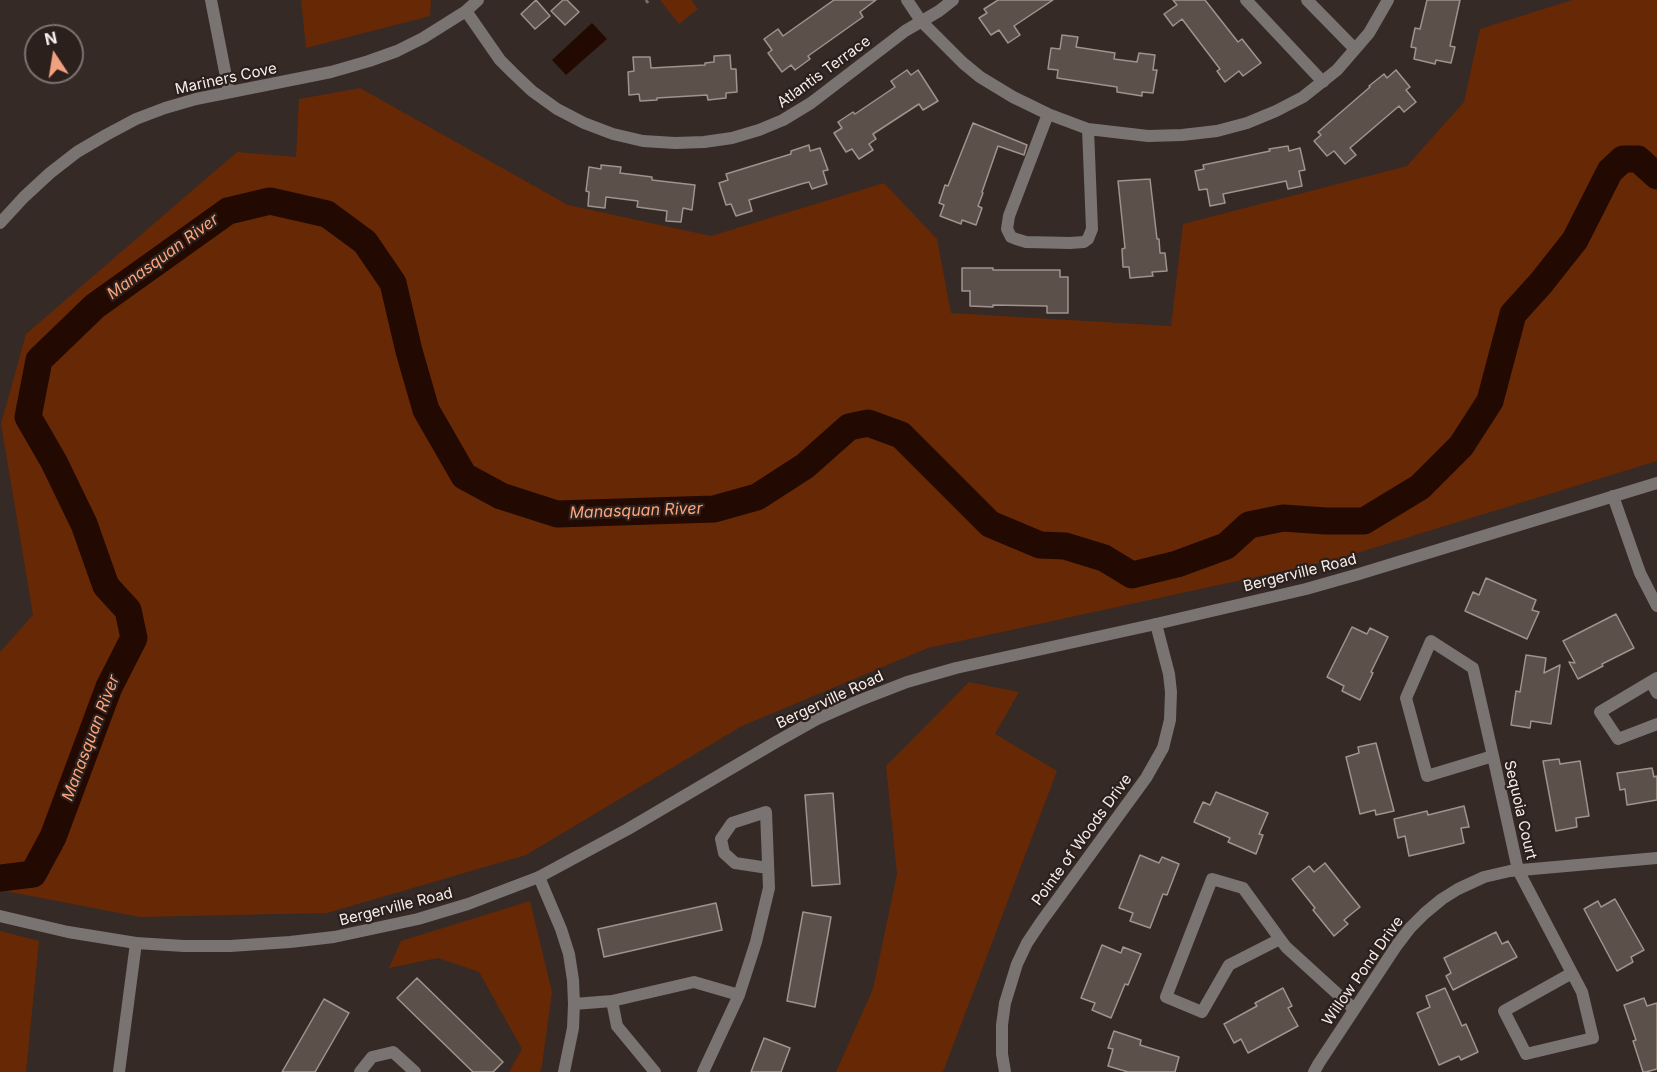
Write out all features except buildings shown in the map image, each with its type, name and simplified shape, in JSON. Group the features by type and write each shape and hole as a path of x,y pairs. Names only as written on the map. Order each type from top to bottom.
{"street":[{"path":"211,0 229,92"},
{"name":"Mariners Cove","path":"1,218 50,173 77,152 136,119 196,99 331,72 369,61 423,38 466,11 478,0"},
{"path":"907,0 921,21 949,50 980,76 1013,98 1088,129 1148,136 1217,131 1247,123 1303,97 1337,70 1369,33 1388,0"},
{"name":"Atlantis Terrace","path":"466,11 500,60 532,91 557,109 613,134 643,141 675,143 732,138 783,120 811,103 905,31 953,0"},
{"path":"1246,0 1323,82"},
{"path":"1307,0 1355,49"},
{"path":"1048,114 1009,216 1007,229 1011,237 1016,239 1026,242 1070,243 1084,242 1088,239 1092,229 1088,129"},
{"name":"Bergerville Road","path":"0,916 68,932 136,943 184,946 230,946 334,937 418,919 468,904 539,877 628,829 817,719 907,682 956,668 1306,589 1657,483"},
{"path":"1613,496 1640,573 1657,606"},
{"name":"Pointe of Woods Drive","path":"1005,1072 1002,1054 1002,1025 1005,1003 1017,964 1027,943 1146,778 1163,748 1170,720 1171,692 1169,674 1156,624"},
{"name":"Sequoia Court","path":"1493,756 1427,776 1406,698 1431,641 1473,668 1493,756 1518,870 1582,992 1593,1038 1526,1054 1504,1011 1572,973"},
{"path":"1655,684 1600,712 1618,739 1657,724"},
{"path":"703,1072 739,996 756,942 769,888 766,812 732,823 721,839 724,854 735,863 768,868"},
{"name":"Willow Pond Drive","path":"1314,1072 1410,928 1442,899 1458,889 1484,878 1518,870 1657,858"},
{"path":"539,877 554,908 569,954 574,1004 573,1028 564,1072"},
{"path":"1280,939 1229,965 1202,1012 1166,997 1212,879 1243,888 1286,947 1354,1010"},
{"path":"119,1072 136,943"},
{"path":"574,1004 612,1001 694,982 739,996"},
{"path":"612,1001 617,1026 655,1072"},
{"path":"360,1072 372,1057 393,1052 415,1072"}],"shaded area":[{"path":"301,0 431,0 430,16 306,48"},
{"path":"660,0 691,0 698,9 679,24"},
{"path":"1572,0 1657,0 1657,461 1334,560 928,648 742,726 526,855 327,913 140,917 0,890 0,652 33,615 1,424 26,334 237,152 296,157 299,99 360,88 568,205 711,236 884,183 937,239 951,313 1171,326 1183,224 1407,166 1464,102 1480,29"},
{"path":"592,23 607,39 566,75 552,60"},
{"path":"969,682 1019,692 995,734 1057,771 943,1072 836,1072 873,989 897,874 886,766"},
{"path":"530,901 552,992 540,1072 509,1072 522,1049 479,972 438,958 389,968 401,941"},
{"path":"0,931 39,941 26,1072 0,1072"}],"waterway":[{"name":"Manasquan River","path":"0,878 33,874 53,837 109,687 134,638 128,610 106,586 84,524 54,462 28,417 39,360 95,306 228,211 270,201 327,214 365,242 393,283 426,410 464,476 501,496 557,514 714,509 757,497 805,466 849,427 868,423 901,435 990,524 1040,545 1065,546 1104,558 1132,575 1177,564 1226,546 1249,525 1283,518 1364,521 1420,487 1461,446 1490,401 1513,314 1575,240 1610,171 1623,159 1638,159 1657,176"}]}
